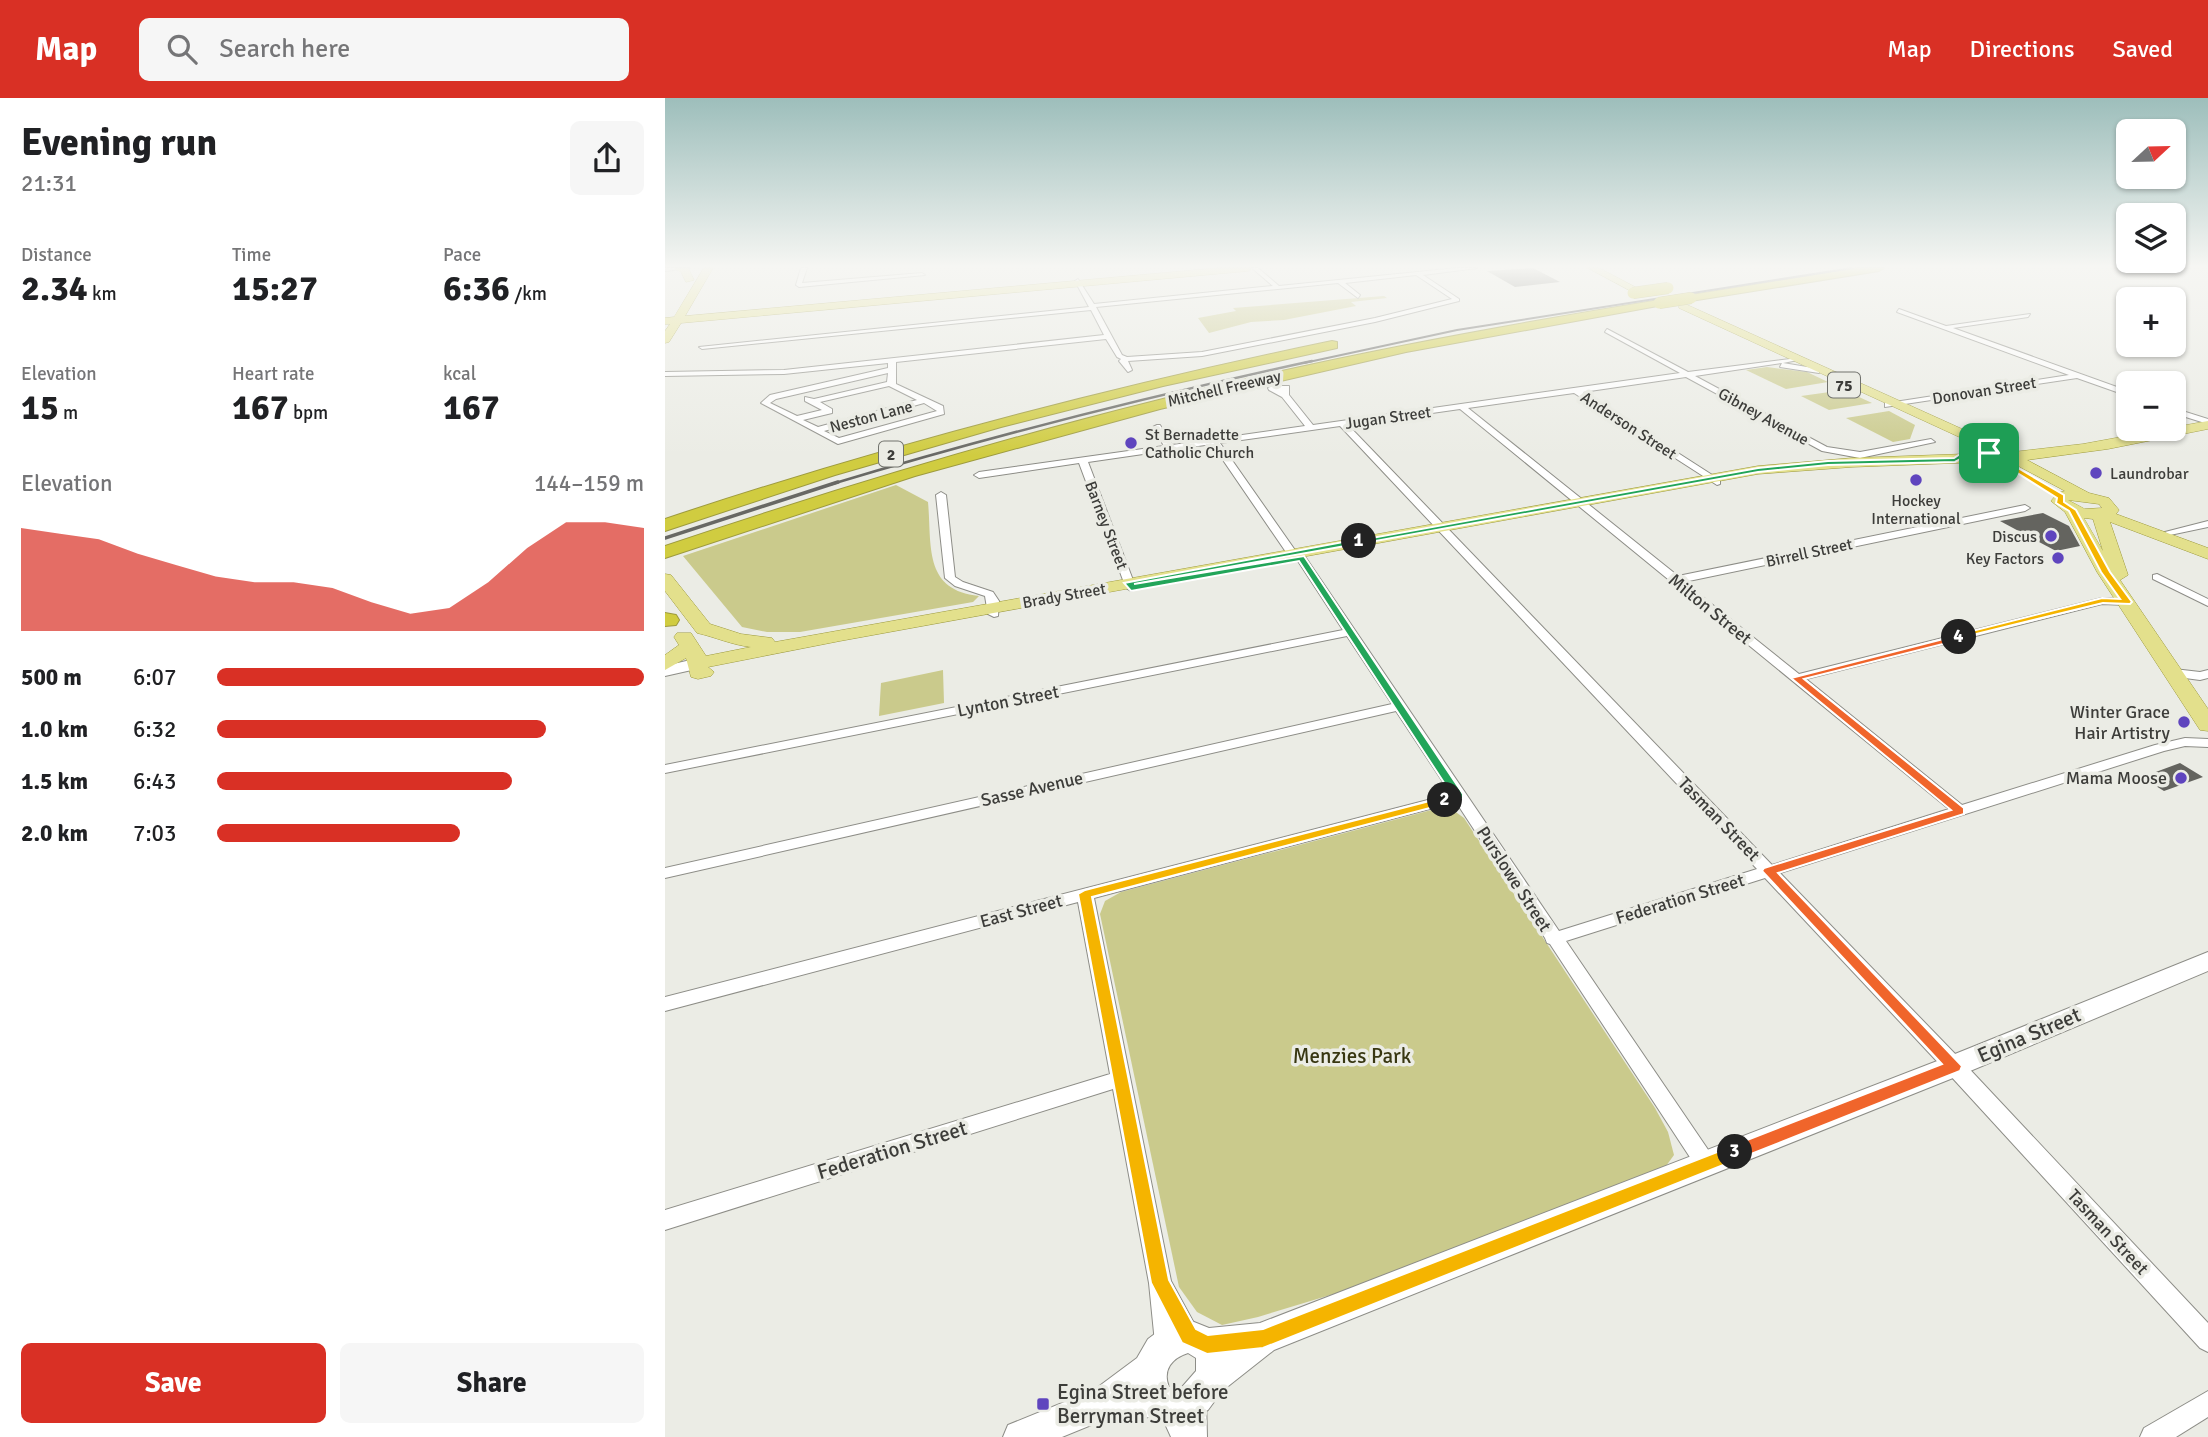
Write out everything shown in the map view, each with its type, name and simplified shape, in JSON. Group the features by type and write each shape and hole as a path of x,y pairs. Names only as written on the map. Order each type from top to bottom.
{"highway":[{"name":"Mitchell Freeway","path":"665,552 930,466 1164,402 1489,330"},
{"name":"Mitchell Freeway","path":"670,523 847,467 1014,419 1173,378 1341,343"}],"main road":[{"name":"75","path":"1732,330 1970,444 2019,462 2072,501"},
{"name":"75","path":"1793,359 2019,462 2072,501"},
{"path":"2019,462 2208,424"},
{"path":"1955,460 1966,453 1970,444"},
{"path":"2019,462 2081,449"},
{"name":"Brady Street","path":"688,644 824,638 994,611 1714,480 1819,464 1955,460 2019,462"},
{"name":"Brady Street","path":"1714,480 1817,469 2019,462"},
{"path":"2127,602 2100,500 2072,501 2106,572 2208,725"},
{"path":"2104,511 2170,532 2208,552"},
{"path":"2104,511 2208,552"},
{"path":"665,579 706,628 725,636 755,642 824,638"},
{"name":"Brady Street","path":"688,644 994,611"},
{"path":"665,664 706,628"}],"street":[{"path":"702,347 863,330"},
{"path":"1105,330 1119,356 1126,359 1202,354 1322,330"},
{"path":"1953,330 2116,389"},
{"name":"Gibney Avenue","path":"1608,331 1825,449 1860,455 1931,442"},
{"path":"665,373 785,372 891,365 1109,337"},
{"path":"1126,359 1123,361 1128,370"},
{"name":"Jugan Street","path":"979,475 1793,359"},
{"path":"1757,364 1788,365 1816,371"},
{"path":"891,365 891,383"},
{"path":"812,402 891,383 940,408 941,412 838,441 765,403 766,400 891,365"},
{"name":"Donovan Street","path":"1892,405 2080,375"},
{"path":"778,377 794,392 829,411 796,419"},
{"name":"Anderson Street","path":"1575,390 1714,480"},
{"path":"1285,394 1311,428"},
{"name":"Neston Lane","path":"817,430 924,401"},
{"name":"Milton Street","path":"1461,407 1960,811"},
{"path":"2186,415 2208,424"},
{"name":"Tasman Street","path":"1341,423 1954,1066 2208,1340"},
{"path":"1157,427 1169,448"},
{"name":"Purslowe Street","path":"1215,442 1350,632 1706,1164"},
{"name":"Barney Street","path":"1083,461 1130,586"},
{"path":"941,495 950,578 959,584 989,594 994,611"},
{"name":"Birrell Street","path":"1676,580 2025,508"},
{"path":"2170,532 2208,524"},
{"path":"2157,577 2208,603"},
{"path":"1796,678 2102,601 2127,602"},
{"name":"Lynton Street","path":"665,769 1350,632"},
{"path":"665,671 688,644"},
{"path":"665,681 688,644"},
{"path":"2174,673 2200,676 2208,674"},
{"name":"Sasse Avenue","path":"665,873 1399,706"},
{"name":"Federation Street","path":"1553,939 2160,748 2185,742 2208,743"},
{"name":"East Street","path":"665,1004 1459,797"},
{"path":"1020,1437 1106,1402 1176,1391 1214,1360 1188,1341 1160,1283 1085,894"},
{"name":"Egina Street","path":"1176,1391 1263,1338 1954,1066 2208,961"},
{"name":"Federation Street","path":"665,1220 1119,1079"},
{"name":"Egina Street","path":"1188,1341 1263,1338"},
{"path":"1188,1341 1158,1350 1194,1437"},
{"path":"1176,1391 1184,1437"},
{"path":"2153,1437 2208,1403"}],"green space":[{"path":"1767,367 1807,372 1828,382 1786,389 1746,370"},
{"path":"1844,390 1872,403 1829,410 1801,396"},
{"path":"1889,411 1915,425 1910,439 1893,442 1846,418"},
{"path":"896,485 928,502 931,549 939,575 948,585 961,592 979,596 973,602 800,632 767,632 742,627 683,556"},
{"path":"943,670 944,703 879,716 881,683"},
{"name":"Menzies Park","path":"1439,808 1453,810 1464,818 1655,1108 1668,1132 1674,1155 1666,1166 1380,1280 1258,1317 1222,1325 1197,1312 1179,1287 1100,914 1105,901 1121,892"}],"building":[{"name":"Discus","path":"2043,513 2069,526 2080,546 2056,551 2000,521"},
{"name":"Mama Moose","path":"2180,763 2203,777 2164,791 2151,783 2162,779 2153,773"}],"railway":[{"path":"1304,363 1455,330"},
{"path":"832,484 1071,418 1312,361"},
{"path":"665,538 838,482"}],"place":[{"name":"St Bernadette Catholic Church","path":"1131,443"},
{"name":"Laundrobar","path":"2096,473"},
{"name":"Hockey International","path":"1916,480"},
{"name":"Discus","path":"2051,536"},
{"name":"Key Factors","path":"2058,558"},
{"name":"Winter Grace Hair Artistry","path":"2184,722"},
{"name":"Mama Moose","path":"2181,778"},
{"name":"Egina Street before Berryman Street","path":"1043,1404"}],"route":[{"path":"1970,444 1989,453 2061,497 2060,503 2072,510 2106,572 2127,602 2102,601 1796,678 1960,811 1769,871 1954,1066 1263,1338 1207,1345 1189,1336 1160,1283 1085,894 1459,797 1301,558 1131,589 1129,583 1758,470 1828,463 1955,460 1969,450 1970,444"}]}
